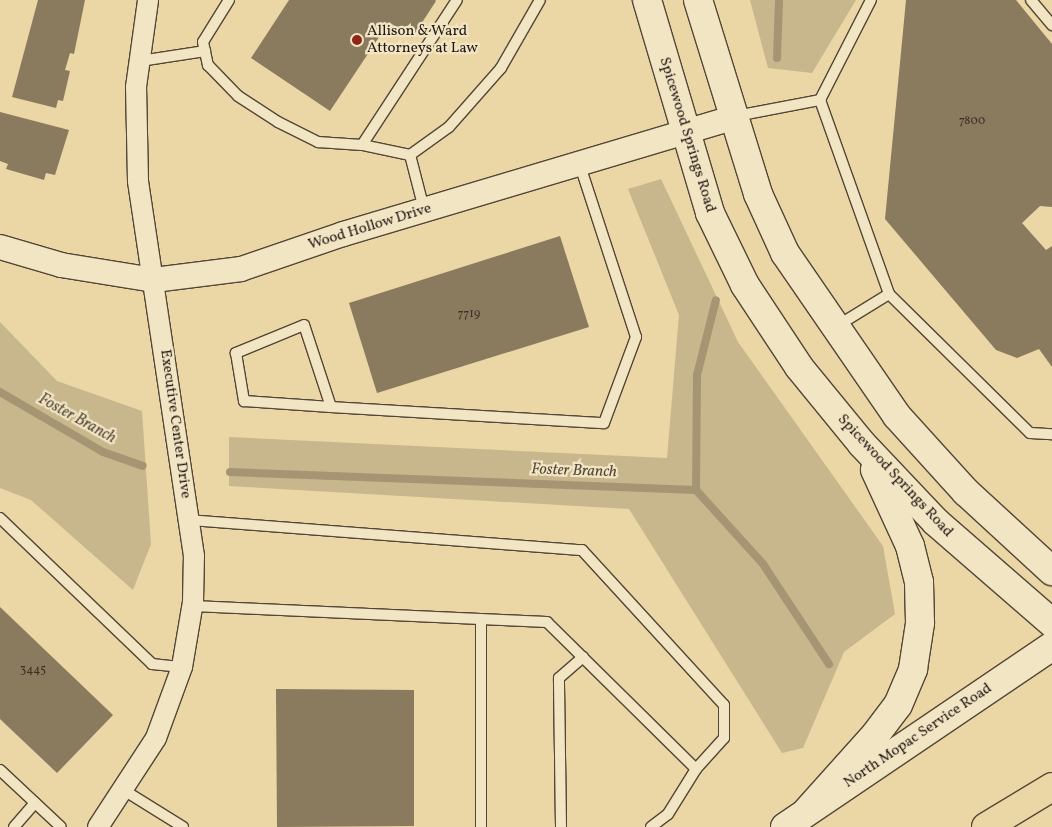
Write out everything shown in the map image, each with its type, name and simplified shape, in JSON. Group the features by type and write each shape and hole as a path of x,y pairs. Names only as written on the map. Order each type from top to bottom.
{"highway":[{"path":"986,827 1052,787"}],"main road":[{"name":"Spicewood Springs Road","path":"647,0 683,132 710,213 745,285 799,367 862,444 936,522 1052,623"},
{"path":"698,0 758,194 785,254 834,327 910,430 966,492 1052,571"},
{"path":"807,811 876,734 898,705 913,669 920,622 919,582 907,537 862,444"},
{"name":"North Mopac Service Road","path":"785,827 1052,646"}],"street":[{"name":"Executive Center Drive","path":"98,827 156,738 182,667 192,606 194,556 138,181 140,61 148,0"},
{"name":"Wood Hollow Drive","path":"0,247 61,265 154,280 241,269 424,209 735,117"}],"lane":[{"path":"230,0 202,42 208,65 238,96 278,122 318,142 362,145 410,155 449,127 501,68 540,0"},
{"path":"362,145 457,0"},
{"path":"871,0 820,100 889,294 1030,432 1052,434"},
{"path":"1031,0 1052,25"},
{"path":"140,61 205,51"},
{"path":"735,117 820,100"},
{"path":"410,155 424,209"},
{"path":"330,407 304,325 236,353 244,401 330,407 604,423 636,336 579,163"},
{"path":"834,327 889,294"},
{"path":"0,518 152,664 182,667"},
{"path":"189,520 582,550 724,705 724,738 696,769 668,814 651,827"},
{"path":"192,606 547,622 696,769"},
{"path":"481,618 481,827"},
{"path":"561,827 558,678 583,657"},
{"path":"0,770 61,827"},
{"path":"122,790 183,827"},
{"path":"14,827 36,803"}],"shaded area":[{"path":"750,0 856,0 812,73 768,68"},
{"path":"661,179 738,342 883,546 895,614 844,652 803,748 782,753 629,509 229,486 229,437 667,458 679,315 628,189"},
{"path":"0,322 57,381 142,411 151,544 133,590 31,500 0,488"}],"building":[{"path":"38,0 85,0 74,54 70,53 65,70 70,71 63,101 58,100 56,108 12,97"},
{"path":"289,0 436,1 412,38 389,22 330,111 251,58"},
{"path":"906,0 1016,0 1052,44 1052,207 1040,206 1022,223 1046,250 1052,246 1052,367 1039,349 1017,358 996,350 885,219"},
{"path":"0,112 69,130 55,175 46,173 44,180 6,169 8,164 0,161"},
{"path":"560,236 589,327 377,393 349,303"},
{"path":"0,607 113,715 57,773 0,719"},
{"path":"276,689 414,690 414,826 277,827"}],"waterway":[{"path":"777,58 779,0"},
{"path":"696,490 697,375 716,300"},
{"name":"Foster Branch","path":"0,392 103,452 143,466"},
{"name":"Foster Branch","path":"230,472 696,490 763,564 829,664"}],"place":[{"name":"Allison & Ward Attorneys at Law","path":"357,40"}]}
